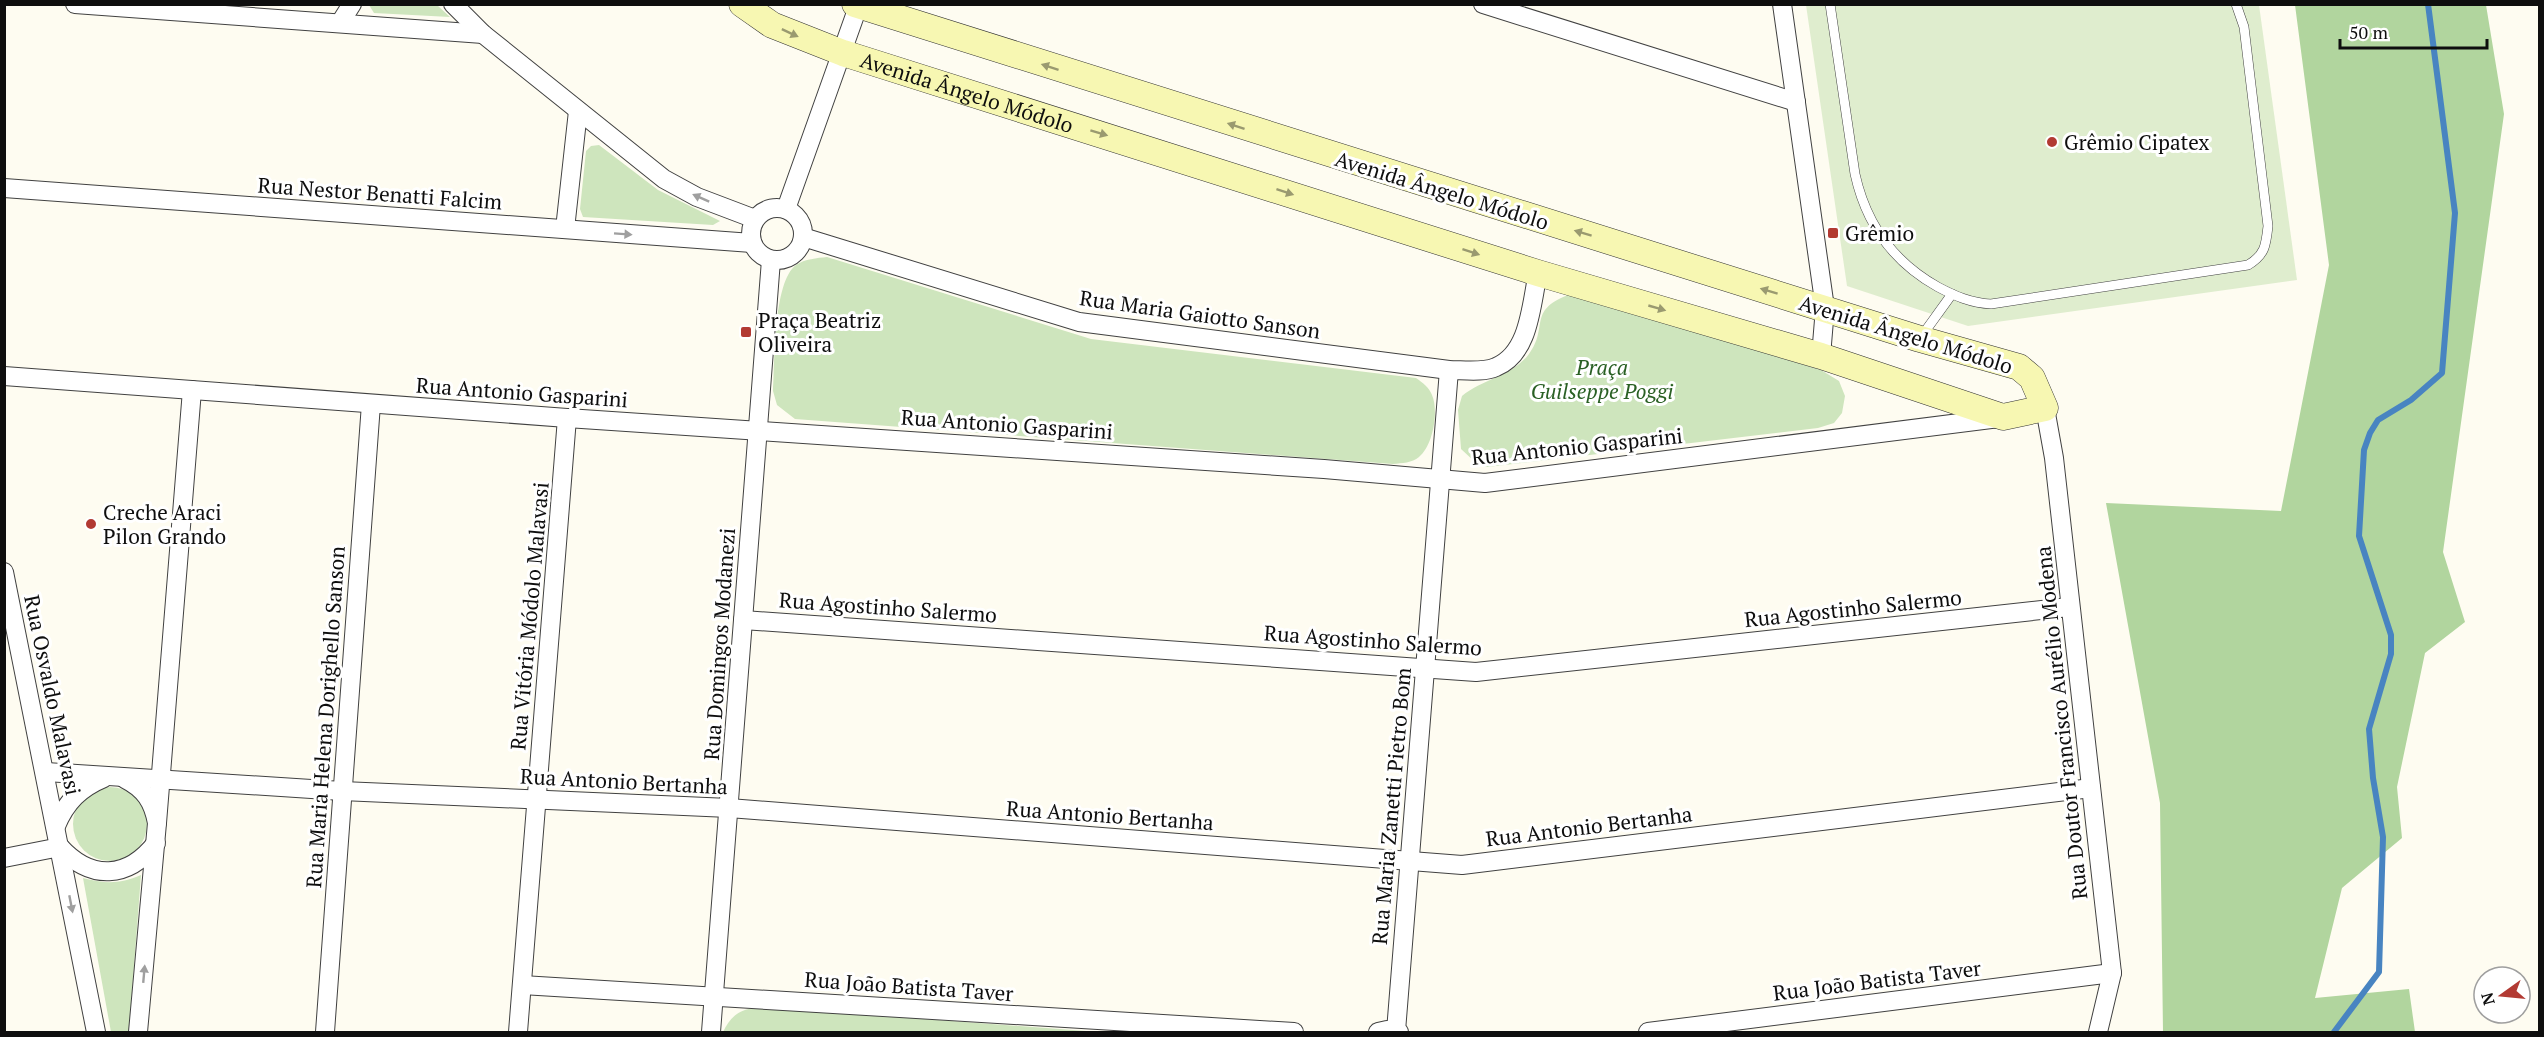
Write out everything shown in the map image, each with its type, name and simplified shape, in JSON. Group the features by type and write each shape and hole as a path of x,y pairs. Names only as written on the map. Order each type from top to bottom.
{"street":[{"path":"75,4 483,34"},
{"path":"340,23 352,4"},
{"path":"453,4 483,34 663,179 697,197 755,219"},
{"name":"Avenida Ângelo Módolo","path":"742,4 772,25 843,53 1538,273 1821,356 2003,417"},
{"path":"1483,4 1796,102"},
{"path":"1782,4 1825,308 1821,356"},
{"path":"786,209 843,53 857,5"},
{"name":"Avenida Ângelo Módolo","path":"857,5 1920,339 2019,367 2032,378 2045,408"},
{"path":"565,229 578,111"},
{"name":"Rua Nestor Benatti Falcim","path":"4,188 752,243"},
{"path":"769,209 786,209 799,221 803,237 795,252 780,260 771,260 752,243 752,226 755,219 769,209"},
{"name":"Rua Maria Gaiotto Sanson","path":"803,237 1079,322 1449,370 1496,367 1512,356 1524,338 1538,273"},
{"name":"Rua Domingos Modanezi","path":"711,1032 771,260"},
{"name":"Rua Maria Zanetti Pietro Bom","path":"1391,1032 1409,861 1449,370"},
{"name":"Rua Antonio Gasparini","path":"4,376 1485,483 2003,417"},
{"path":"138,1032 156,843 192,390"},
{"name":"Rua Maria Helena Dorighello Sanson","path":"325,1032 371,404"},
{"path":"2003,417 2045,408"},
{"name":"Rua Doutor Francisco Aurélio Modena","path":"2045,408 2050,428 2112,973 2098,1032"},
{"name":"Rua Vitória Módolo Malavasi","path":"518,1032 567,418"},
{"name":"Rua Osvaldo Malavasi","path":"4,572 56,826"},
{"name":"Rua Agostinho Salermo","path":"743,620 1257,654 1476,672 2069,607"},
{"name":"Rua Antonio Bertanha","path":"46,772 342,791 729,808 1462,864 2091,788"},
{"path":"96,1032 56,826 64,808 75,795 89,784 114,778 136,784 147,795 154,808 157,823"},
{"path":"60,847 71,859 85,868 101,872 117,871 133,866 146,856 156,843"},
{"path":"4,858 60,847"},
{"name":"Rua João Batista Taver","path":"1648,1032 2112,973"},
{"name":"Rua João Batista Taver","path":"522,985 1294,1032"}],"lane":[{"path":"1830,4 1860,199 1882,240 1920,277 1971,302 1991,304 2248,265 2260,258 2265,247 2268,226 2244,27 2236,4"},
{"path":"1920,339 1952,294"}],"green space":[{"path":"369,5 437,5 450,17 374,13"},
{"name":"Grêmio Cipatex","path":"1806,5 2259,5 2297,280 1968,326 1847,286"},
{"path":"2295,5 2486,5 2504,114 2443,552 2465,622 2425,653 2397,787 2402,838 2342,888 2315,998 2409,989 2415,1032 2163,1032 2160,803 2106,503 2281,511 2329,265"},
{"path":"599,145 658,190 720,221 713,225 583,217 580,209 586,151 591,146"},
{"path":"827,257 1091,339 1416,378 1429,390 1434,402 1435,419 1431,437 1424,452 1416,459 1393,464 795,419 777,405 773,391 779,305 788,274 796,265 807,260"},
{"name":"Praça Guilseppe Poggi","path":"1568,295 1580,296 1821,370 1839,381 1845,396 1842,413 1834,423 1818,428 1487,467 1475,462 1461,449 1458,410 1462,396 1522,361 1535,344 1547,307"},
{"path":"110,787 131,793 141,803 147,824 141,845 131,855 110,861 89,855 79,845 73,824 79,803 89,793"},
{"path":"141,875 129,1032 111,1032 83,878 112,882"},
{"path":"764,1007 1100,1032 723,1032 734,1016 744,1010"}],"waterway":[{"path":"2334,1032 2379,972 2383,837 2373,778 2369,729 2391,654 2391,635 2359,536 2364,450 2378,420 2411,400 2442,373 2455,213 2428,4"}],"place":[{"name":"Grêmio Cipatex","path":"2052,142"},
{"name":"Grêmio","path":"1833,233"},
{"name":"Praça Beatriz Oliveira","path":"746,332"},
{"name":"Creche Araci Pilon Grando","path":"91,524"}]}
